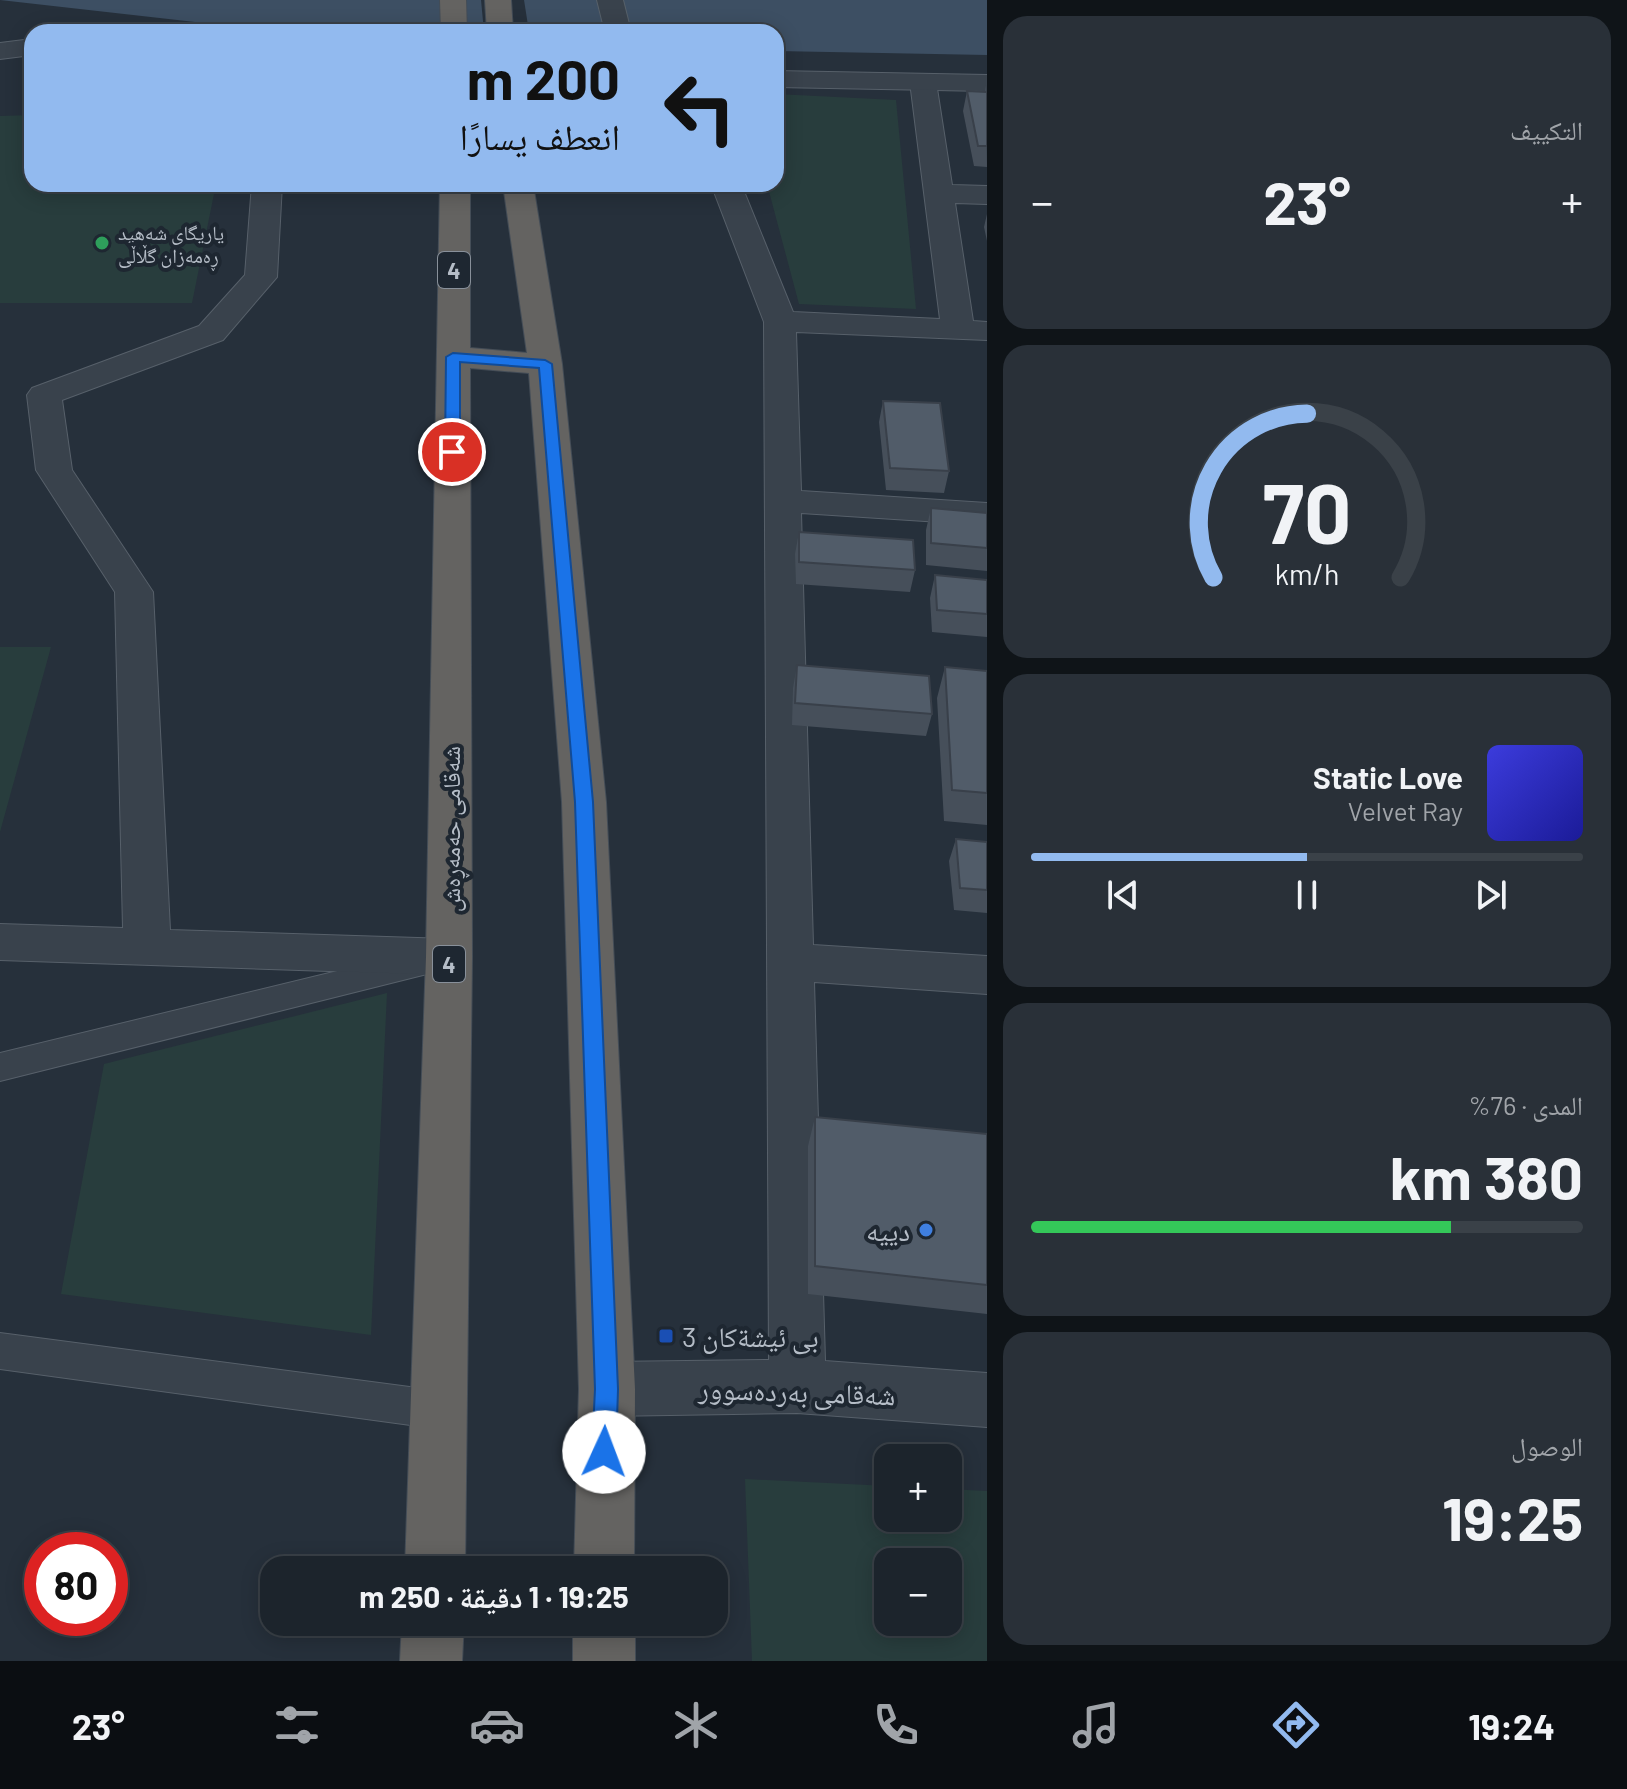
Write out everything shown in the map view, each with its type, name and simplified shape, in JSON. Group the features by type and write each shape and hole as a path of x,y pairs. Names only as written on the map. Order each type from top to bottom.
{"highway":[{"path":"453,0 454,24"},
{"path":"498,0 500,24"},
{"name":"شەقامی حەمەڕەش","path":"435,1556 449,957 455,192"},
{"path":"519,192 545,364 584,802 607,1389 604,1556"},
{"path":"453,357 545,364"},
{"path":"431,1661 432,1636"},
{"path":"604,1636 604,1661"}],"street":[{"path":"610,0 616,24"},
{"path":"0,51 24,48"},
{"path":"784,79 987,83"},
{"path":"779,321 972,330 939,193 923,82"},
{"path":"147,944 134,592 54,470 44,395 211,333 261,277 266,192"},
{"path":"729,192 779,321 797,1386"},
{"path":"939,193 987,195"},
{"path":"784,501 987,514"},
{"path":"0,942 147,944 449,957"},
{"path":"791,962 987,975"},
{"name":"شەقامی بەردەسوور","path":"607,1389 797,1386 987,1400"}],"lane":[{"path":"0,1067 449,957"},
{"path":"0,1351 440,1410"}],"green space":[{"path":"784,94 896,100 916,309 799,304 769,192 784,192"},
{"name":"یاریگای شەهید ڕەمەزان گڵاڵی","path":"24,115 24,192 214,192 192,303 0,303 0,116"},
{"path":"0,647 51,647 0,832"},
{"path":"387,993 371,1335 61,1294 104,1064"},
{"path":"745,1479 874,1485 874,1532 962,1532 962,1490 987,1491 987,1661 752,1661"}],"water":[{"path":"0,0 987,0 987,55 784,51 784,24 195,22"}],"pier":[{"path":"481,0 524,0 528,24 483,24"}],"building":[{"path":"967,91 987,92 987,146 978,146"},
{"path":"883,401 940,403 949,471 890,468"},
{"path":"931,508 987,513 987,548 931,543"},
{"path":"799,532 913,540 915,570 799,562"},
{"path":"935,575 987,580 987,614 937,610"},
{"path":"797,665 929,676 932,714 795,703"},
{"path":"945,667 987,671 987,793 952,790"},
{"path":"956,839 987,842 987,890 960,888"},
{"path":"815,1117 987,1134 987,1285 815,1266"}],"place":[{"name":"یاریگای شەهید ڕەمەزان گڵاڵی","path":"102,243"},
{"name":"دییە","path":"926,1230"},
{"name":"بى ئيشةكان 3","path":"666,1336"}],"route":[{"path":"452,452 453,357 545,364 584,802 607,1389 604,1452"}]}
